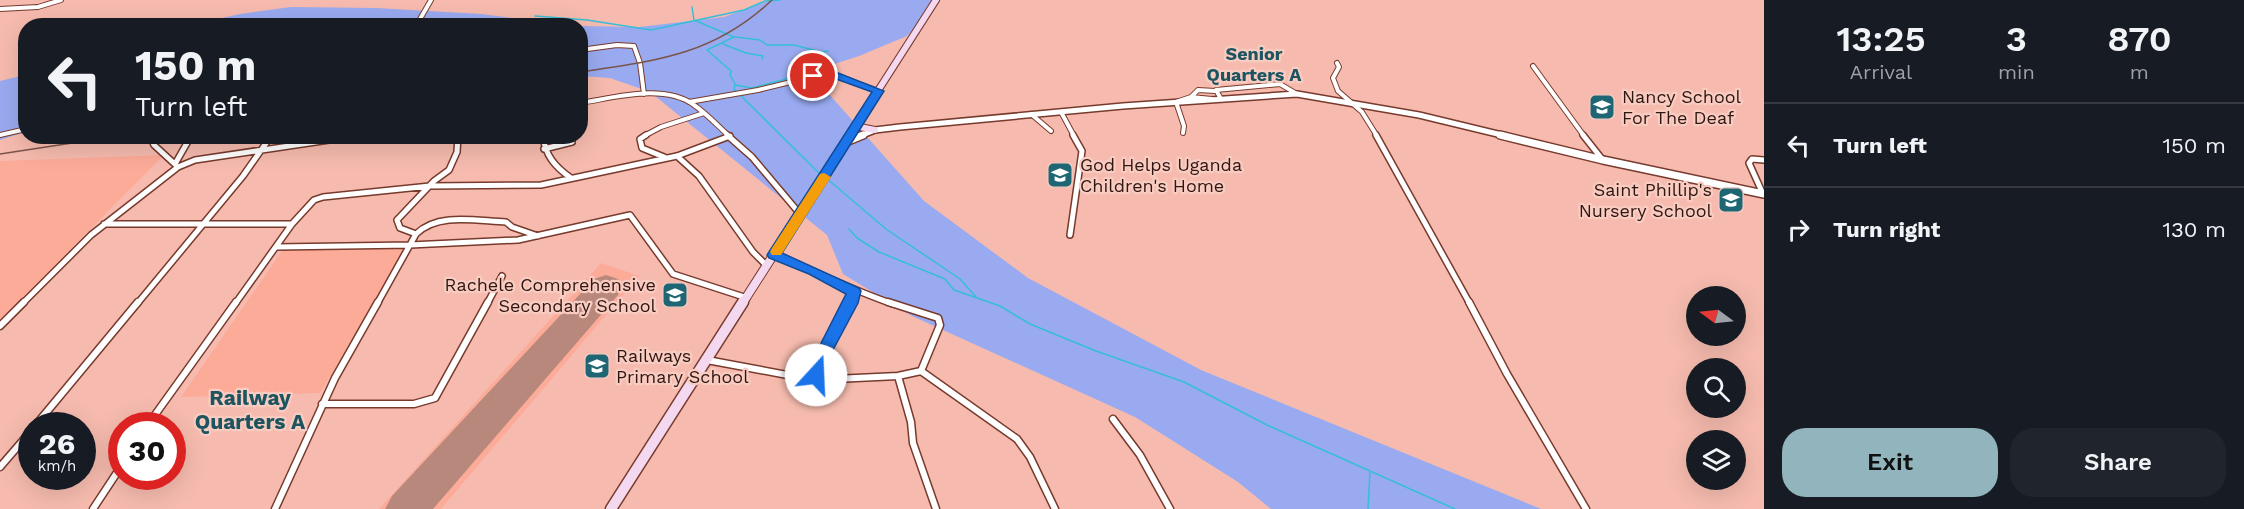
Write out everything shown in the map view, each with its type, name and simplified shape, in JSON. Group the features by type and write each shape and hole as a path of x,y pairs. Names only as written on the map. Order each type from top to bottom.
{"main road":[{"path":"611,509 936,0"},
{"path":"855,126 875,130"}],"street":[{"path":"0,9 38,7 61,0"},
{"path":"421,18 431,0"},
{"path":"588,49 634,46 640,63 644,94"},
{"path":"1337,63 1339,67 1333,82 1348,102 1362,112 1470,303 1507,374 1586,509 1592,509"},
{"path":"1533,66 1603,160"},
{"path":"689,102 758,90 828,73 879,91"},
{"path":"1191,97 1198,90 1215,91 1282,85 1297,94"},
{"path":"1265,86 1273,95"},
{"path":"1237,88 1245,97"},
{"path":"1215,91 1221,99"},
{"path":"588,102 644,94 677,97 689,102 730,136 770,176 800,214"},
{"path":"846,142 875,130 1031,114 1297,94 1432,118 1603,160 1763,194"},
{"path":"1176,102 1191,97 1212,99"},
{"path":"1176,102 1184,126 1183,133"},
{"path":"1362,112 1367,106"},
{"path":"1061,112 1082,151 1070,236"},
{"path":"664,157 642,148 640,139 649,131 704,113"},
{"path":"1031,114 1051,131"},
{"path":"0,135 18,131"},
{"path":"157,412 292,224 314,200 323,197 430,186 534,186 677,156 730,136"},
{"path":"154,144 176,165"},
{"path":"0,326 104,224 176,165 187,144"},
{"path":"46,412 266,144"},
{"path":"176,165 195,160 302,144"},
{"path":"416,234 400,228 397,220 449,170 457,144"},
{"path":"544,144 544,149 559,169 571,177"},
{"path":"544,149 564,144"},
{"path":"677,156 699,176 753,252 767,266"},
{"path":"1763,194 1749,163 1752,159 1764,160"},
{"path":"278,246 410,245 518,240 630,215 673,274 747,298"},
{"path":"275,509 322,404 416,234 425,225 441,220 506,222 512,227 538,237"},
{"path":"104,224 292,224"},
{"path":"774,255 814,271 854,291 938,318 940,325 921,371"},
{"path":"322,404 414,404 425,403 435,398 502,276"},
{"path":"817,379 817,365 851,303 854,291"},
{"path":"707,360 817,379 898,376 921,371 1017,439 1030,457 1055,509"},
{"path":"898,376 911,422 913,442 936,509"},
{"path":"1113,419 1140,455 1170,509"},
{"path":"0,467 18,446"},
{"path":"93,509 108,486"}],"shaded area":[{"path":"771,0 939,0 907,36 859,56 819,69 820,84 924,201 1028,278 1201,370 1541,509 1271,509 1238,482 1135,417 912,316 843,274 827,235 650,92 610,78 588,76 588,26 639,27 724,17"},
{"path":"291,7 376,8 511,18 222,18"},
{"path":"18,77 18,134 0,140 0,81"},
{"path":"164,155 0,320 0,161"},
{"path":"406,247 320,393 181,397 282,251"},
{"path":"601,263 639,276 441,509 379,509"}],"waterway":[{"path":"695,20 744,10 765,1 780,0"},
{"path":"692,7 695,20"},
{"path":"535,16 561,18"},
{"path":"588,20 651,30 695,20"},
{"path":"695,20 734,37 707,50 731,71 730,75 735,84 734,89 821,175"},
{"path":"735,37 760,40 767,45 794,45 821,52 828,51"},
{"path":"723,44 746,53 763,56 762,59"},
{"path":"735,85 752,88 805,74"},
{"path":"825,177 886,229 960,279 976,297"},
{"path":"849,229 857,238 879,252 945,279 954,290 1000,306 1030,324 1096,351 1184,382 1269,426 1370,471"},
{"path":"1368,509 1370,471"},
{"path":"1370,471 1455,509"}],"runway":[{"path":"407,509 606,287"}],"railway":[{"path":"588,71 659,59 706,44 728,33 772,0"},
{"path":"0,154 66,144"}],"slow traffic":[{"path":"776,252 824,177"}],"place":[{"name":"Nancy School For The Deaf","path":"1602,107"},
{"name":"God Helps Uganda Children's Home","path":"1060,175"},
{"name":"Saint Phillip's Nursery School","path":"1731,200"},
{"name":"Rachele Comprehensive Secondary School","path":"675,295"},
{"name":"Railways Primary School","path":"597,366"}],"district":[{"name":"Senior Quarters A","path":"1254,64"},
{"name":"Railway Quarters A","path":"250,410"}],"route":[{"path":"813,76 828,73 879,91 774,255 814,271 854,291 851,303 817,365 816,375"}]}
